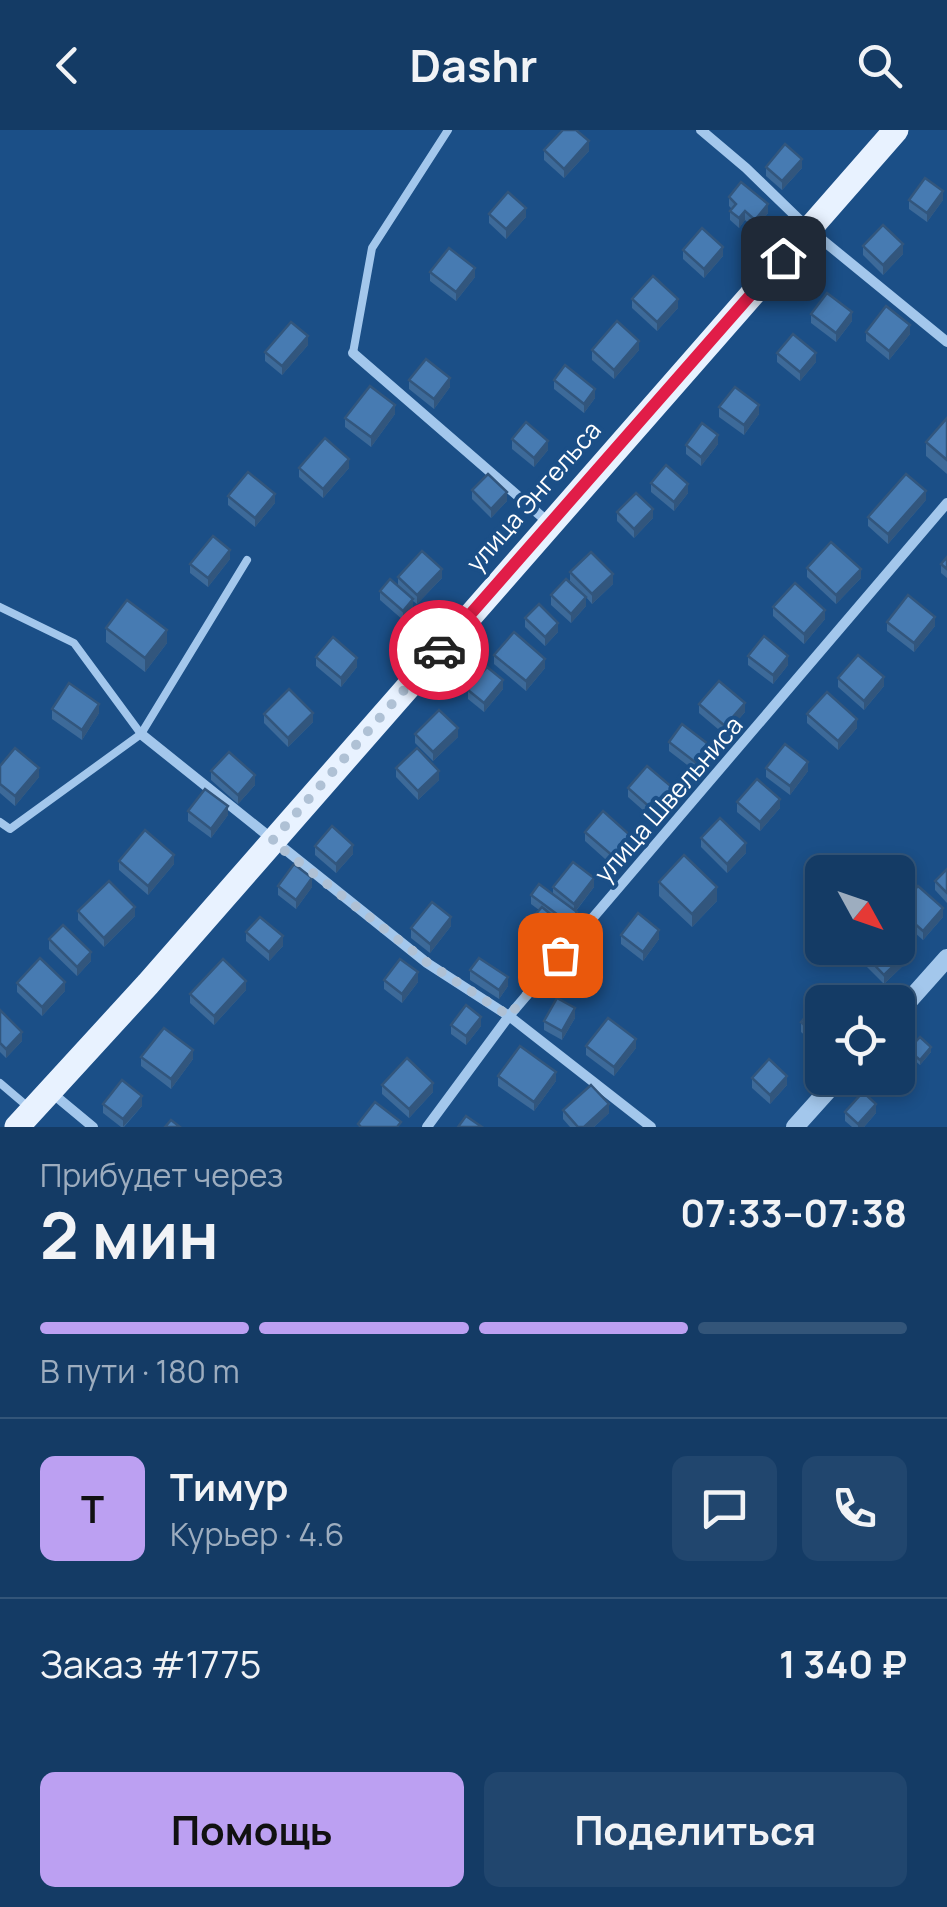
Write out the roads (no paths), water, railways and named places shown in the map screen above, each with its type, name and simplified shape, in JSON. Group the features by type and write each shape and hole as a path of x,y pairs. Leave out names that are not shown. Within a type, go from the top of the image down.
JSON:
{"main road":[{"name":"улица Энгельса","path":"26,1120 896,130"}],"street":[{"path":"701,130 809,229 947,342"},
{"path":"354,353 549,523"},
{"name":"улица Швельниса","path":"427,1127 509,1016 947,503"},
{"path":"141,734 428,963 509,1016 651,1127"},
{"path":"915,994 947,958"},
{"path":"52,1093 94,1127"},
{"path":"794,1127 823,1095"}],"lane":[{"path":"354,353 372,248 448,130"},
{"path":"0,822 10,829 141,734 247,560"},
{"path":"0,607 74,643 141,734"},
{"path":"0,1084 26,1120"}]}
